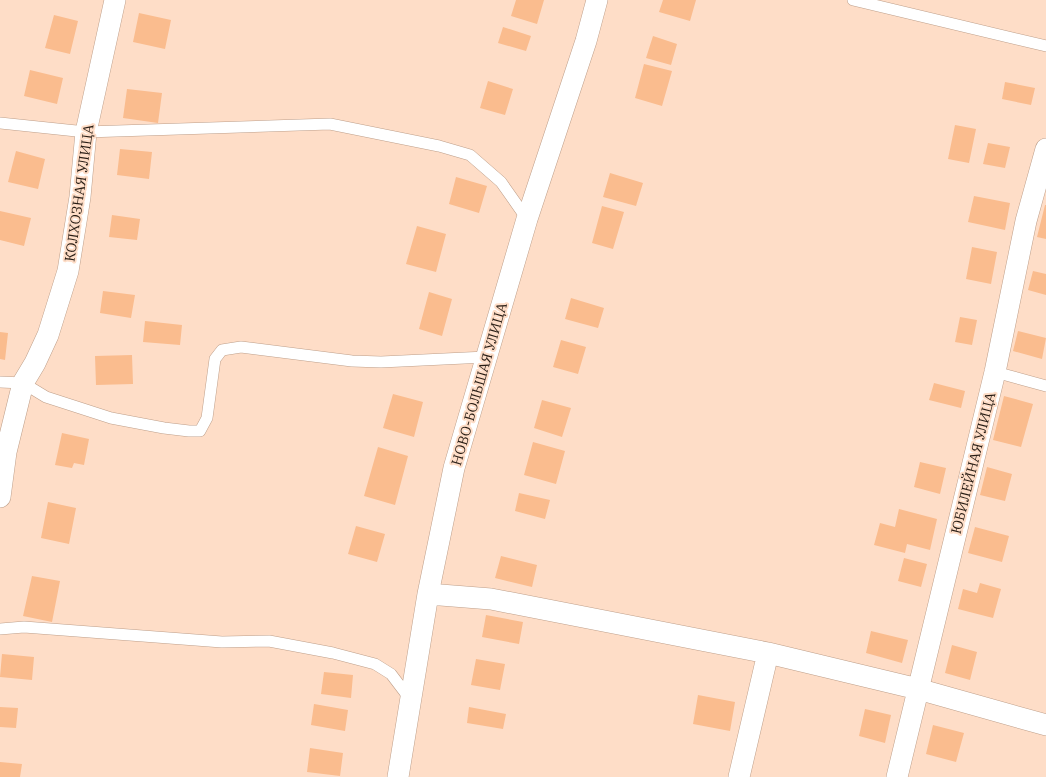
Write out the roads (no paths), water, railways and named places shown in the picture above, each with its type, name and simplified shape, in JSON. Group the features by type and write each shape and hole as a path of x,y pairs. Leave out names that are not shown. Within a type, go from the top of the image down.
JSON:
{"street":[{"name":"КОЛХОЗНАЯ УЛИЦА","path":"0,497 6,452 23,383 36,363 48,335 68,270 80,197 86,132 115,0"},
{"name":"НОВО-БОЛЬШАЯ УЛИЦА","path":"398,777 428,594 454,468 527,219 586,41 597,0"},
{"name":"ЮБИЛЕЙНАЯ УЛИЦА","path":"897,777 996,372 1026,221 1046,149"},
{"path":"428,594 490,599 768,653 918,688 1046,725"},
{"path":"739,777 768,653"}],"lane":[{"path":"853,0 1046,46"},
{"path":"0,123 86,132 330,124 439,146 470,155 502,182 527,219"},
{"path":"0,382 23,383 46,397 97,414 141,425 189,432 200,431 207,418 215,360 222,350 241,347 352,361 381,362 486,357"},
{"path":"996,372 1046,386"},
{"path":"0,629 24,627 222,642 269,642 333,653 375,664 391,674 411,700"}]}
